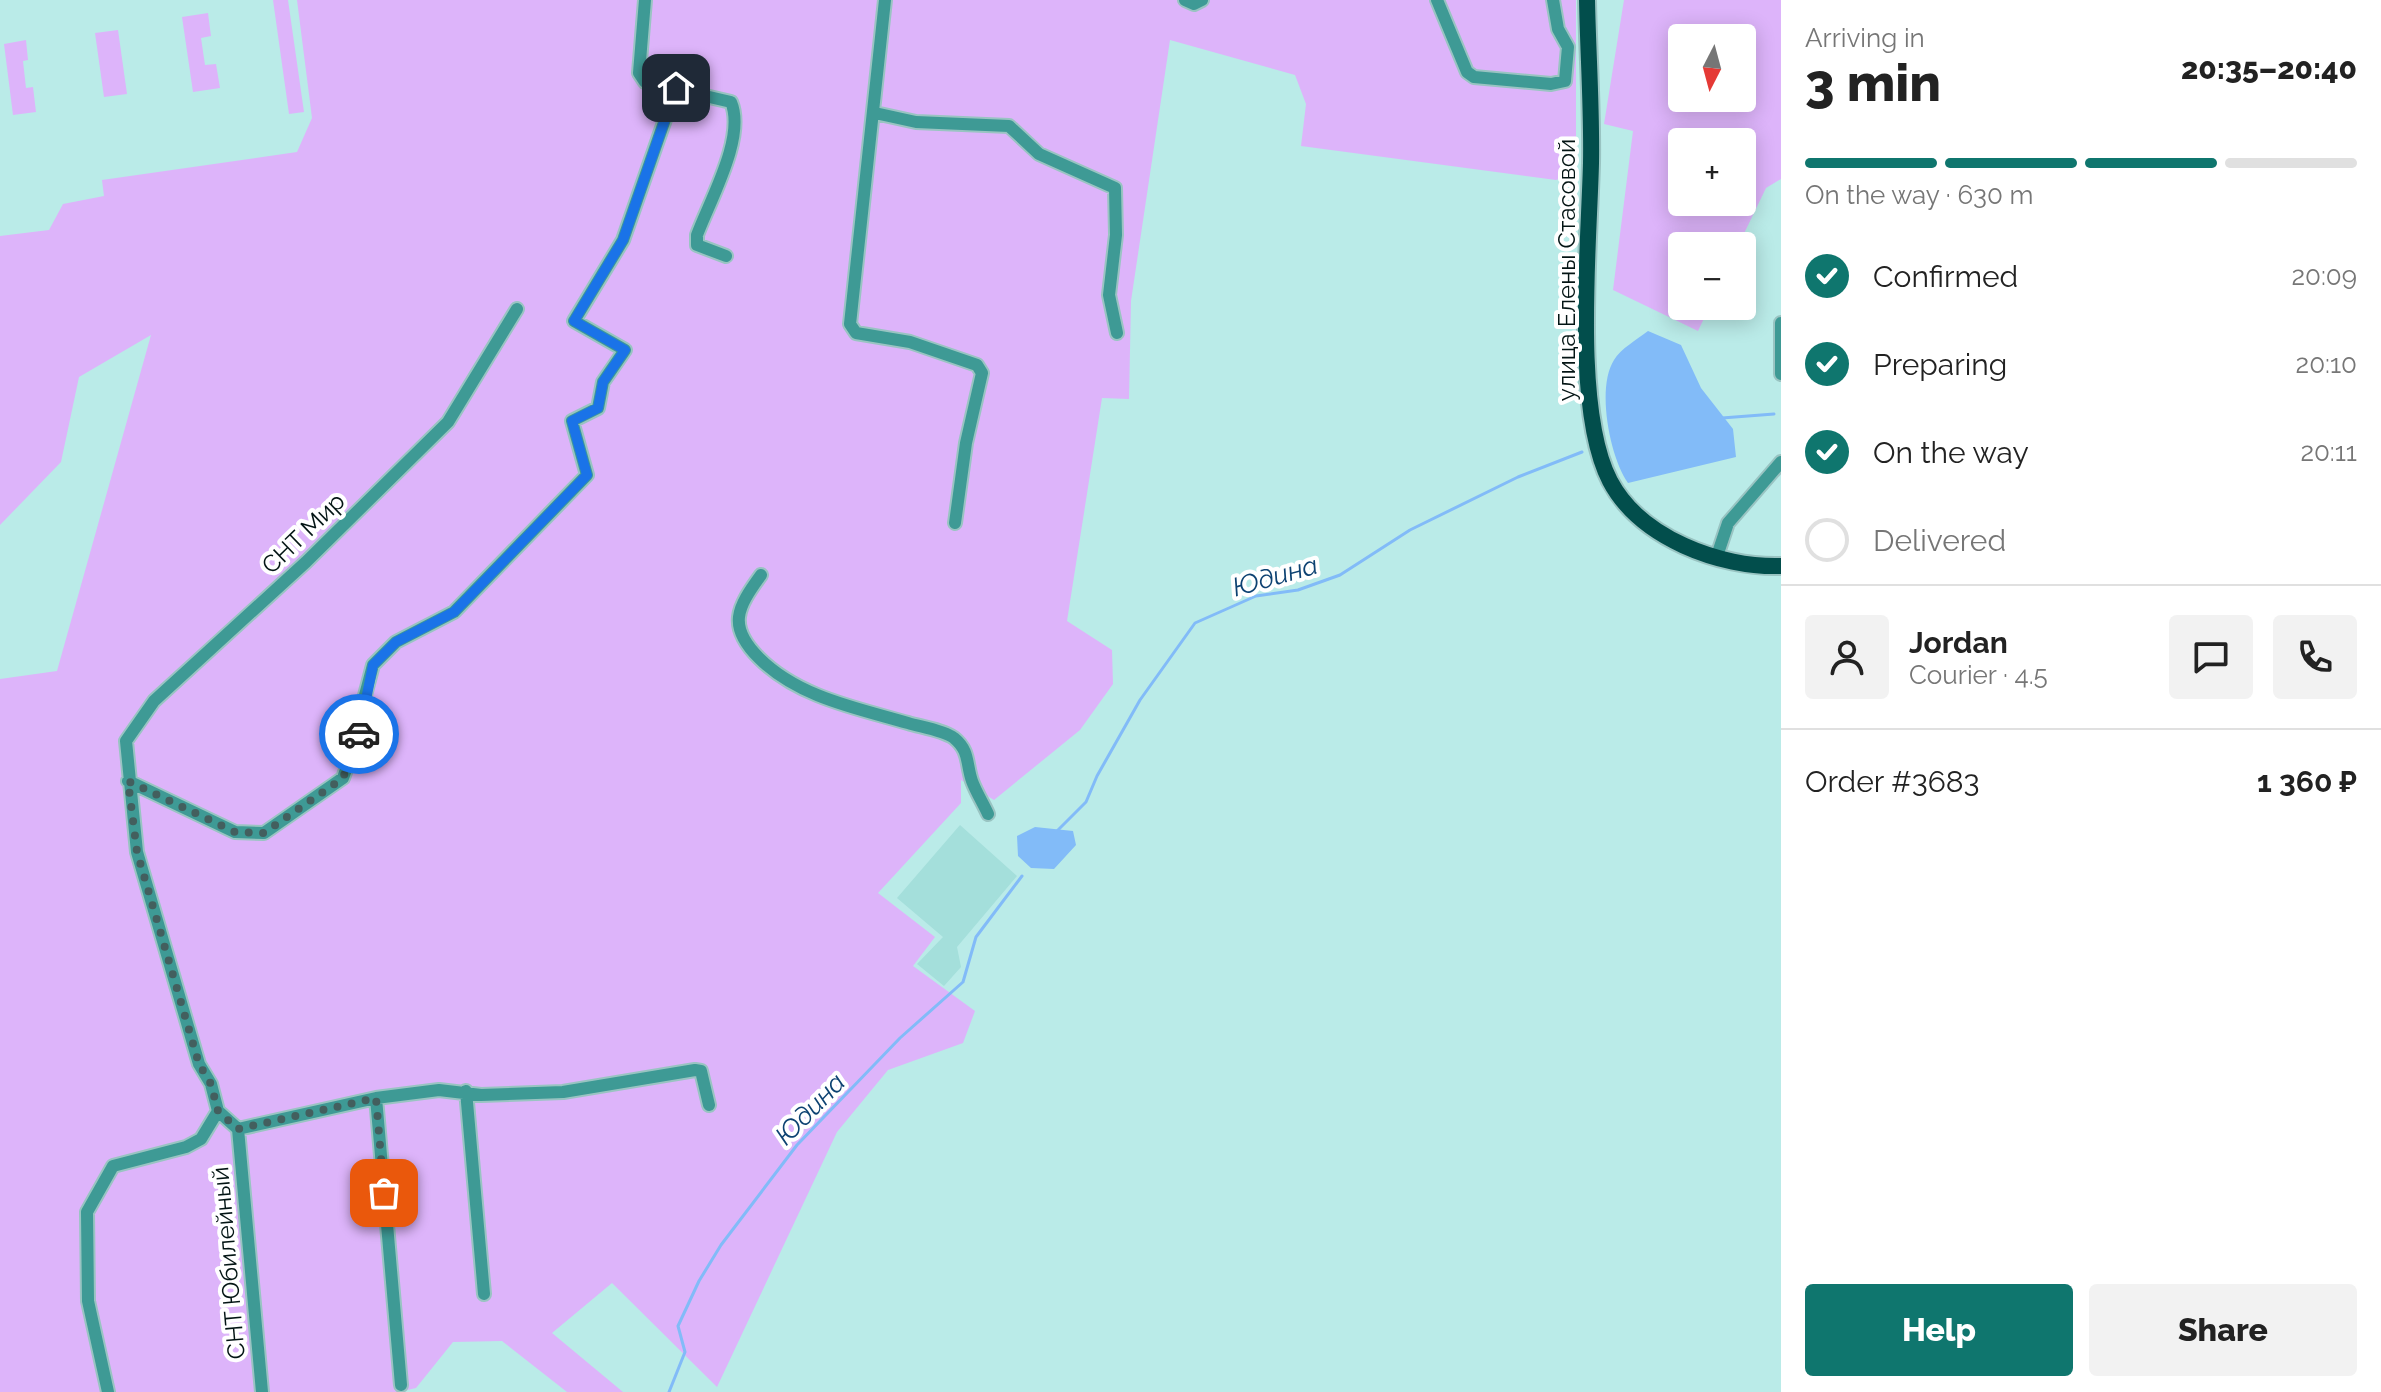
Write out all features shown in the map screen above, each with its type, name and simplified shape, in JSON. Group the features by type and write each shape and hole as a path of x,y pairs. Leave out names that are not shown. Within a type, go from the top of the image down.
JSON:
{"main road":[{"name":"улица Елены Стасовой","path":"1587,0 1591,159 1588,356 1593,427 1610,480 1626,507 1663,535 1717,556 1761,567 1781,566"}],"street":[{"path":"645,0 639,73 645,82 731,102 737,116 735,136 697,235 697,245 726,256"},
{"path":"885,0 871,104 875,113 863,180 850,324 856,333 910,342 977,365 982,373 966,443 955,523"},
{"path":"1185,0 1194,4 1202,0"},
{"path":"1437,0 1467,72 1474,77 1551,84 1565,81 1568,47 1558,29 1553,0"},
{"path":"128,781 235,832 264,833 343,778 364,719 364,699 373,665 396,642 454,612 587,475 572,421 598,408 603,382 625,350 574,321 623,240 676,88"},
{"path":"875,113 916,122 1009,126 1039,154 1115,188 1116,235 1109,295 1117,333"},
{"name":"СНТ Мир","path":"218,1111 211,1084 199,1064 137,852 126,741 154,701 306,562 448,422 517,309"},
{"path":"1781,323 1781,374"},
{"path":"1717,556 1728,523 1781,462"},
{"path":"761,575 742,601 738,613 740,638 757,656 776,675 829,700 952,737 967,753 971,779 988,814"},
{"path":"108,1392 88,1301 87,1212 113,1166 186,1147 201,1139 218,1111 238,1129 376,1098 439,1090 481,1095 563,1092 695,1070 701,1071 709,1105"},
{"path":"466,1091 484,1294"},
{"path":"376,1098 401,1385"},
{"name":"СНТ Юбилейный","path":"238,1129 262,1392"}],"shaded area":[{"path":"273,0 288,0 304,112 289,114"},
{"path":"297,0 1576,0 1576,172 1556,180 1301,146 1306,104 1295,75 1170,40 1131,301 1129,399 1102,398 1067,621 1112,650 1113,684 1080,730 994,800 961,780 961,803 878,893 935,937 913,966 975,1011 963,1043 888,1070 837,1132 717,1387 612,1283 552,1333 623,1392 567,1392 502,1341 453,1342 416,1388 399,1392 0,1392 0,679 57,671 151,335 79,377 61,462 0,525 0,236 49,230 63,204 104,196 102,180 297,152 312,118"},
{"path":"1624,0 1781,0 1781,179 1766,188 1756,209 1756,128 1668,128 1668,216 1752,216 1745,232 1668,232 1668,317 1613,290 1633,131 1604,124"},
{"path":"208,13 211,36 201,38 205,65 216,64 220,88 193,92 182,17"},
{"path":"118,30 127,94 104,97 95,33"},
{"path":"26,40 28,60 23,61 26,88 33,87 36,112 13,115 4,44"},
{"path":"1675,320 1703,320 1698,331"},
{"path":"960,825 1017,876 957,947 961,967 944,986 917,964 943,937 897,898"}],"water":[{"path":"1648,331 1681,345 1701,388 1733,429 1736,457 1628,483 1621,472 1611,440 1606,388 1614,360"},
{"path":"1035,827 1073,831 1076,845 1054,869 1031,868 1018,856 1017,836"}],"waterway":[{"name":"Юдина","path":"1722,418 1774,414"},
{"name":"Юдина","path":"1056,832 1086,802 1097,776 1140,700 1195,623 1256,596 1298,590 1340,575 1410,530 1518,477 1582,452"},
{"name":"Юдина","path":"669,1392 685,1352 678,1326 699,1281 721,1245 797,1145 900,1038 963,982 976,937 1022,876"}],"way so far":[{"path":"359,734 343,778 264,833 235,832 128,781 137,852 154,916 199,1064 211,1084 218,1111 238,1129 376,1098 384,1193"}],"route":[{"path":"359,734 373,665 396,642 454,612 587,475 572,421 598,408 603,382 625,350 574,321 623,240 676,88"}]}
